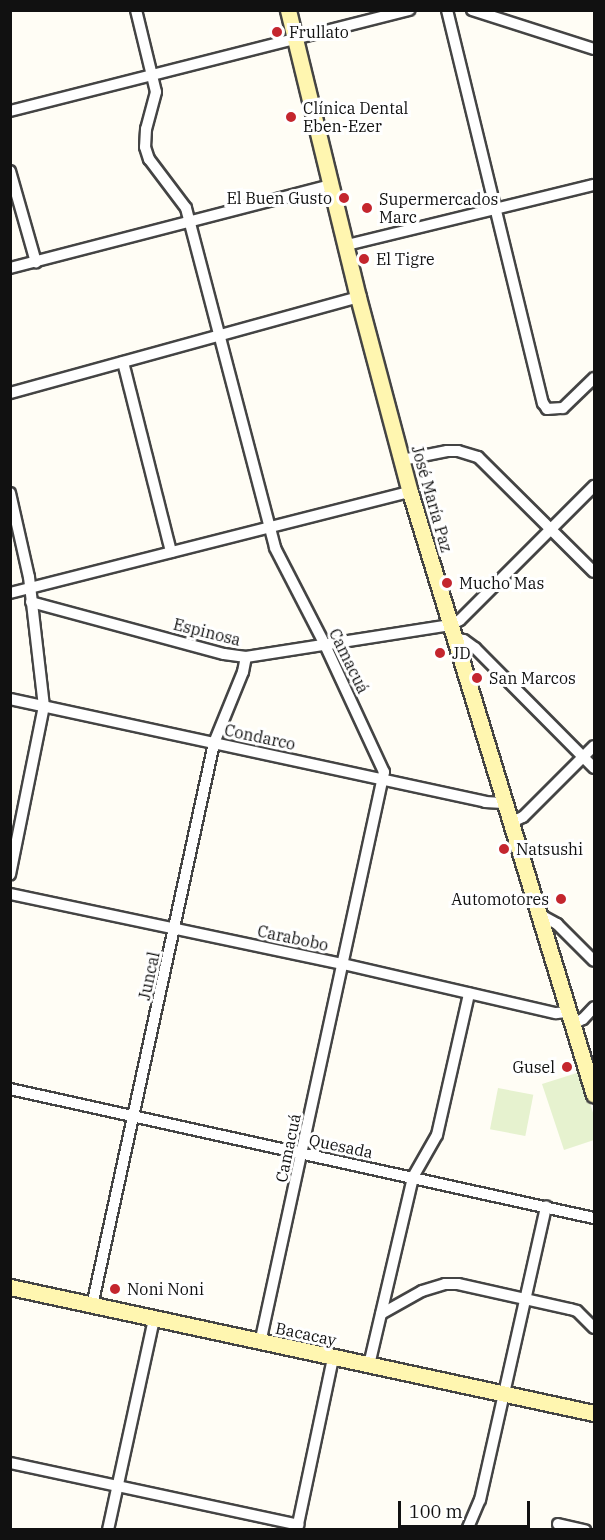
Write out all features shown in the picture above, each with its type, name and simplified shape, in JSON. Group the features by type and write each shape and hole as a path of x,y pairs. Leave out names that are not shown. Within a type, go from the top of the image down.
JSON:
{"street":[{"name":"Camacuá","path":"136,10 153,75 155,102 146,129 145,147 149,159 186,208 275,548 325,645 382,766 384,779 260,1343"},
{"name":"José María Paz","path":"288,10 358,297 410,492 503,803 594,1095"},
{"path":"11,108 153,75 409,10"},
{"path":"447,10 543,403 547,409 563,408 594,380"},
{"path":"472,10 594,49"},
{"path":"10,171 36,262"},
{"path":"10,268 331,185"},
{"path":"347,245 594,185"},
{"path":"10,393 358,297"},
{"path":"123,362 171,552"},
{"path":"402,460 447,451 458,451 478,458 594,572"},
{"path":"594,486 460,620 453,632 475,648 594,768"},
{"path":"10,593 410,492"},
{"path":"10,875 44,706 30,587 11,500"},
{"name":"Espinosa","path":"31,602 224,654 246,657 325,645 453,632"},
{"name":"Juncal","path":"92,1306 214,742 243,672 246,657"},
{"name":"Condarco","path":"10,699 485,802 503,803"},
{"path":"510,822 523,817 594,746"},
{"name":"Carabobo","path":"10,894 343,964 571,1018"},
{"path":"539,914 556,924 594,961"},
{"path":"369,1365 413,1177 437,1135 469,994"},
{"path":"571,1018 583,1019 594,1007"},
{"name":"Quesada","path":"10,1089 594,1218"},
{"path":"467,1530 480,1500 546,1206"},
{"path":"381,1314 422,1291 445,1284 459,1284 577,1311 594,1328"},
{"name":"Bacacay","path":"10,1287 260,1343 594,1413"},
{"path":"108,1530 154,1318"},
{"path":"10,1463 118,1485 298,1527 333,1358"},
{"path":"558,1524 585,1530"}],"green space":[{"path":"580,1072 594,1116 594,1140 564,1150 542,1084"},
{"path":"498,1088 533,1095 525,1136 490,1129"}],"place":[{"name":"Frullato","path":"277,32"},
{"name":"Clínica Dental Eben-Ezer","path":"291,117"},
{"name":"El Buen Gusto","path":"344,198"},
{"name":"Supermercados Marc","path":"367,208"},
{"name":"El Tigre","path":"364,259"},
{"name":"Mucho Mas","path":"447,583"},
{"name":"JD","path":"440,653"},
{"name":"San Marcos","path":"477,678"},
{"name":"Natsushi","path":"504,849"},
{"name":"Automotores","path":"561,899"},
{"name":"Gusel","path":"567,1067"},
{"name":"Noni Noni","path":"115,1289"}]}
